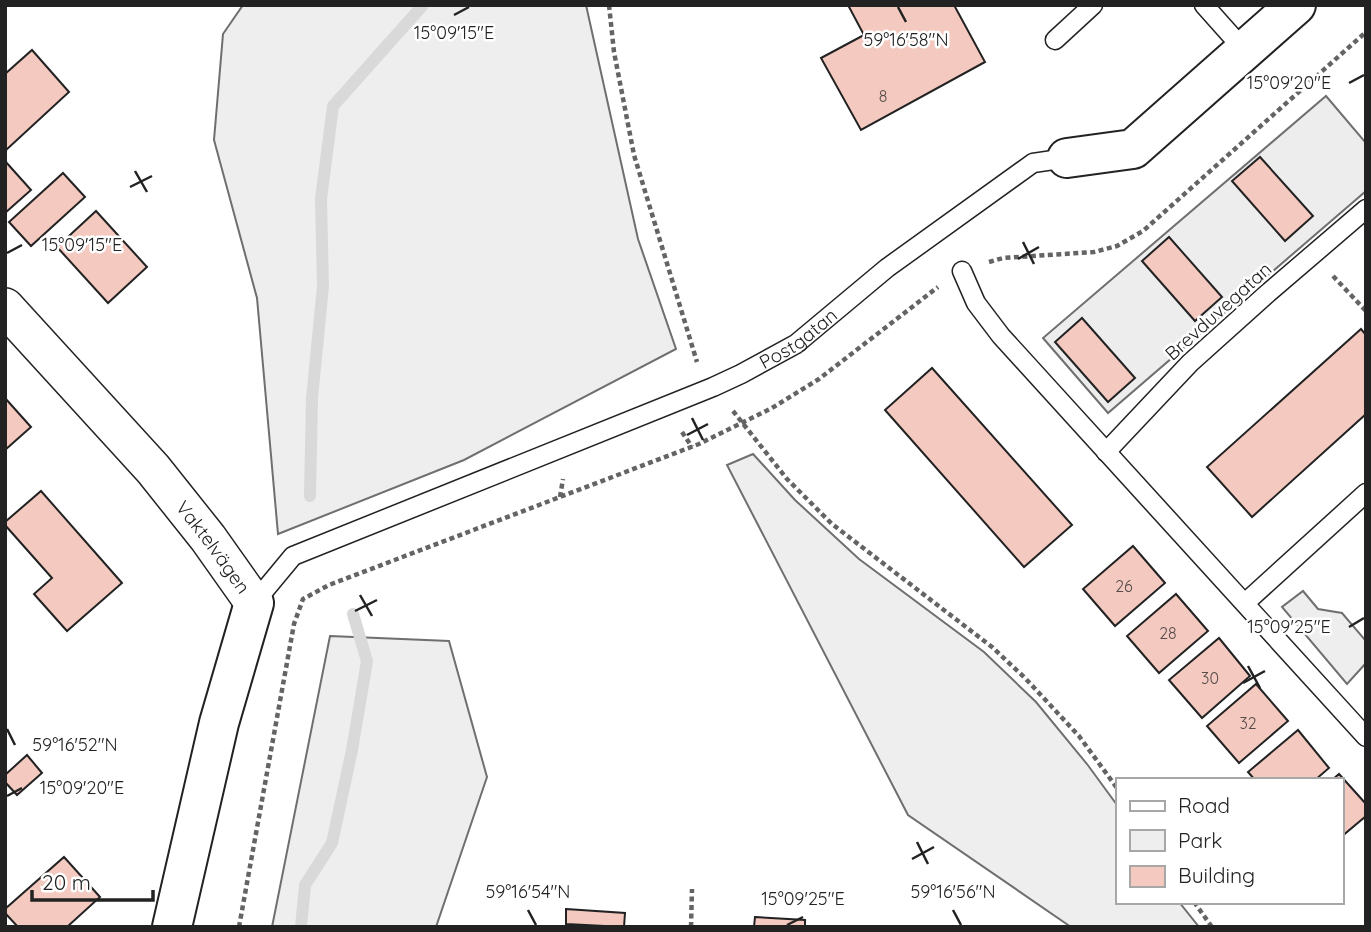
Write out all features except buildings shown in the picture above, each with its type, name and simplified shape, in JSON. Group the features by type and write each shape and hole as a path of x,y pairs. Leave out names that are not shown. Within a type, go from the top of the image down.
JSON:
{"street":[{"name":"Postgatan","path":"1067,158 1133,149 1296,5"},
{"name":"Vaktelvägen","path":"5,307 153,469 208,538 254,603 219,723 172,927"}],"lane":[{"path":"1055,40 1093,5"},
{"path":"1204,5 1245,51"},
{"name":"Postgatan","path":"254,603 293,556 713,387 796,344 887,268 1034,163 1067,158"},
{"name":"Brevduvegatan","path":"1106,452 1190,363 1366,209"},
{"path":"962,271 976,303 1001,336 1366,737"},
{"path":"1245,603 1366,493"}],"path":[{"path":"609,5 614,52 634,155 699,369 787,479 832,524 992,647 1079,736 1116,787"},
{"path":"239,927 294,624 303,599 329,585 692,447 744,422 820,379 953,275 962,271 1003,258 1094,252 1117,246 1143,231 1366,32"},
{"path":"1313,254 1366,312"},
{"path":"681,430 692,447"},
{"path":"561,497 563,478"},
{"path":"691,927 692,889"},
{"path":"1195,904 1212,927"}],"green space":[{"path":"243,5 586,5 638,239 676,349 464,460 278,534 257,298 214,140 223,34"},
{"path":"753,454 795,500 859,559 984,652 1036,702 1116,804 1116,904 1181,904 1199,927 1071,927 908,815 727,465"},
{"path":"1303,591 1318,609 1342,613 1366,641 1366,663 1347,684 1282,607"},
{"path":"330,636 449,641 487,777 436,927 272,927"}],"shaded area":[{"path":"1326,96 1366,143 1366,191 1108,413 1043,338"}],"waterway":[{"path":"310,496 312,398 323,286 321,199 333,106 423,5"},
{"path":"301,927 305,885 332,843 367,661 353,614"}]}
